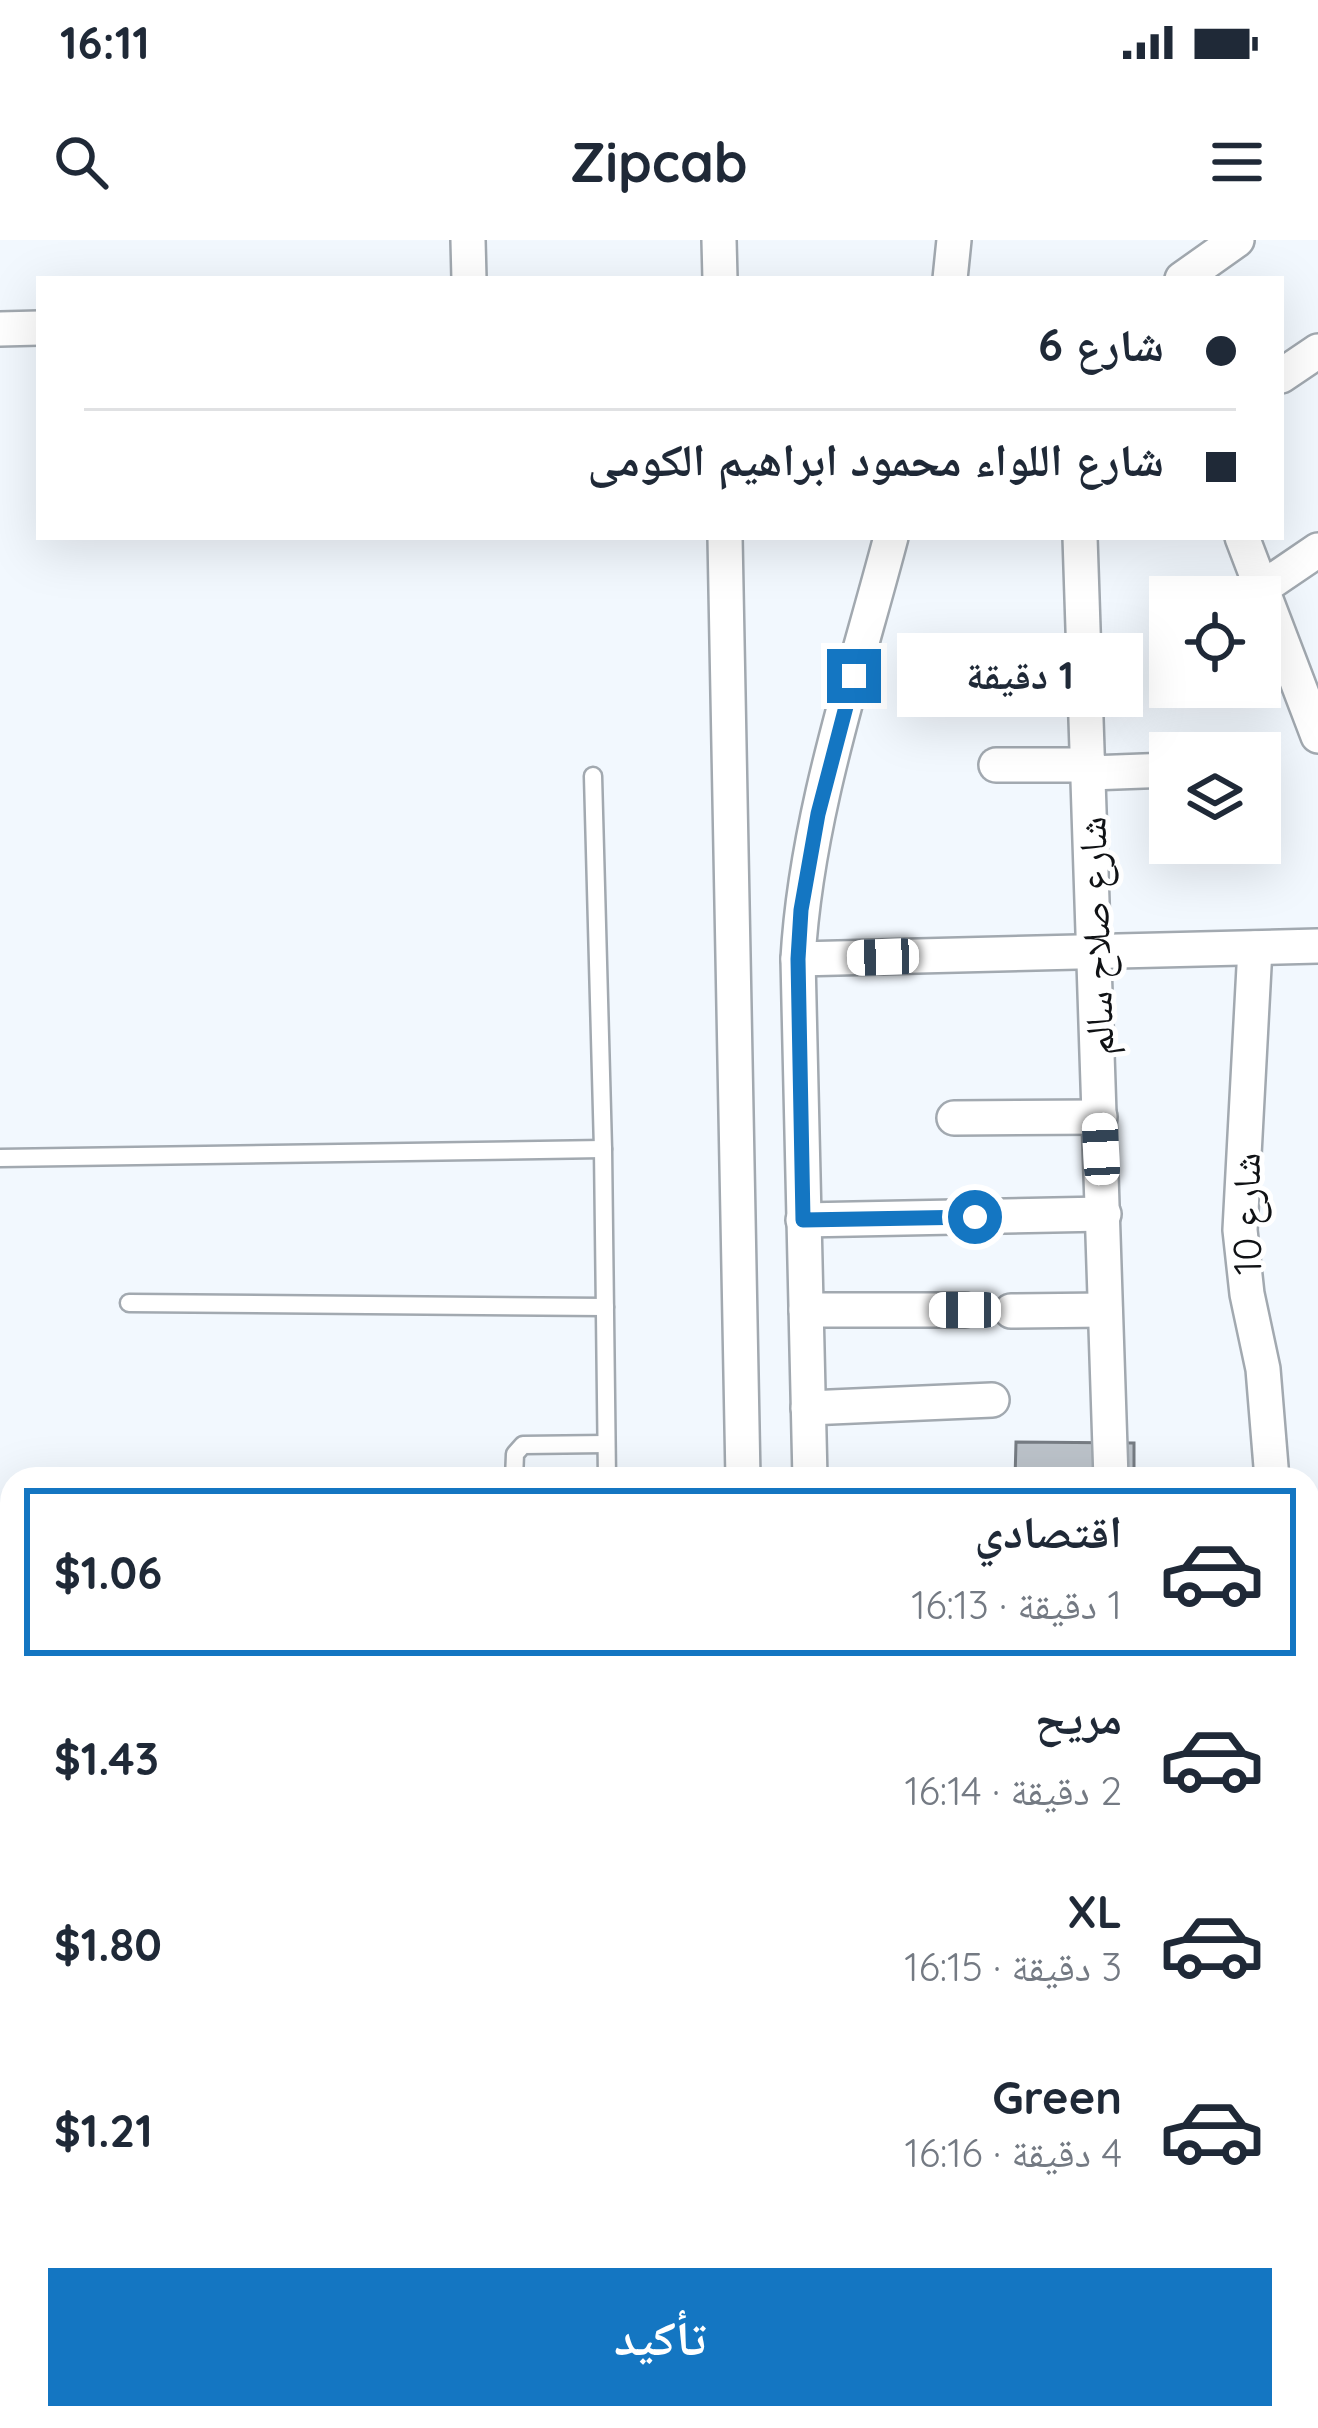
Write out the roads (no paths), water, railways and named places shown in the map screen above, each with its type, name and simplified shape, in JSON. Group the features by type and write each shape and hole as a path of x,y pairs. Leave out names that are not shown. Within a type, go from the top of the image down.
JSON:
{"street":[{"path":"468,240 469,276"},
{"path":"719,240 720,276"},
{"path":"950,276 954,240"},
{"path":"1186,276 1237,240"},
{"path":"0,329 36,328"},
{"path":"1284,374 1318,351"},
{"path":"725,540 743,1467"},
{"path":"810,1467 798,959 808,862 890,540"},
{"name":"شارع صلاح سالم","path":"1080,540 1111,1467"},
{"path":"1243,540 1258,576"},
{"path":"1279,576 1318,550"},
{"path":"1281,638 1318,736"},
{"path":"995,765 1149,770"},
{"path":"798,959 1318,946"},
{"name":"شارع 10","path":"1255,948 1240,1230 1246,1294 1262,1370 1271,1467"},
{"path":"954,1118 1100,1117"},
{"path":"803,1220 1104,1214"},
{"path":"806,1310 965,1310"},
{"path":"1011,1311 1105,1310"},
{"path":"808,1408 992,1400"}],"lane":[{"path":"593,776 604,1149 607,1467"},
{"path":"0,1159 604,1149"},
{"path":"129,1304 605,1307"},
{"path":"514,1467 515,1454 523,1445 606,1444"},
{"path":"0,1575 0,1586"}]}
